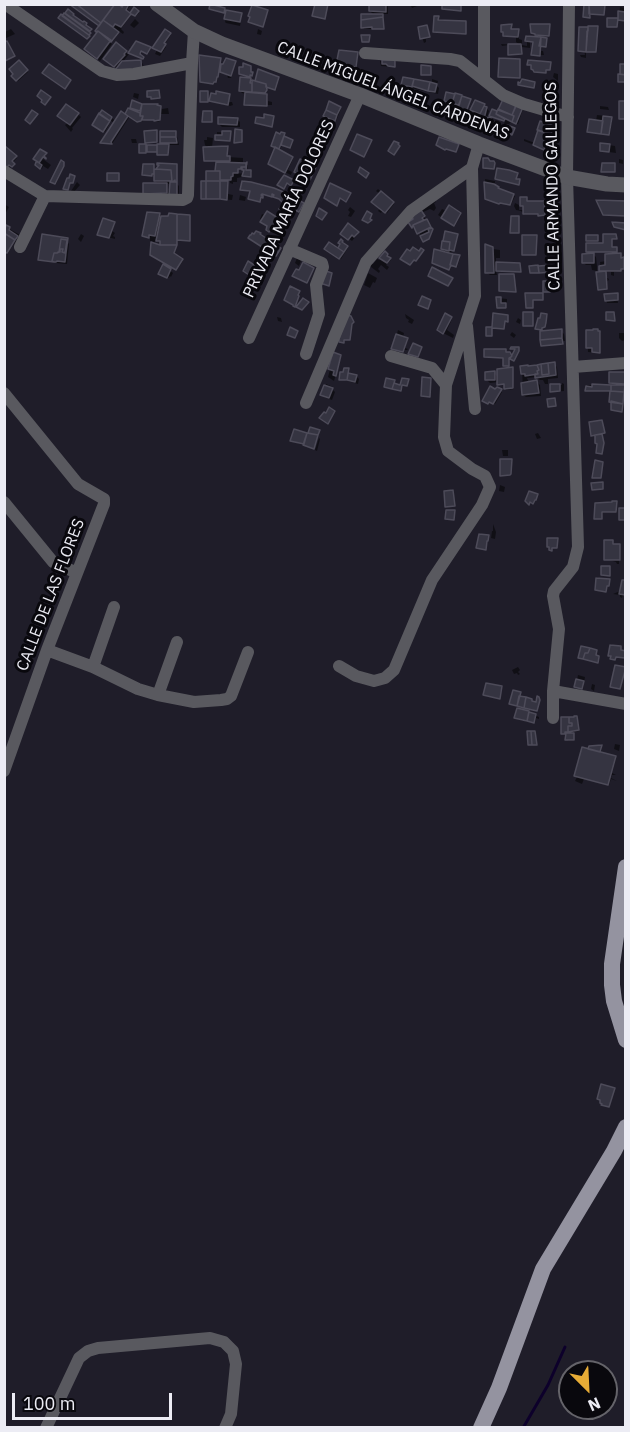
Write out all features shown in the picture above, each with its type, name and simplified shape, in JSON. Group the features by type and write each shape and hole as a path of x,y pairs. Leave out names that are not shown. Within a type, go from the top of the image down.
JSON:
{"main road":[{"path":"626,867 612,964 614,1001 626,1040"},
{"path":"481,1428 499,1388 543,1269 626,1127"}],"street":[{"path":"5,4 102,70 117,75 192,63"},
{"name":"CALLE MIGUEL ÁNGEL CÁRDENAS","path":"157,4 195,31 222,44 360,95 479,144 567,177 626,185"},
{"path":"484,4 484,79"},
{"name":"CALLE ARMANDO GALLEGOS","path":"553,718 553,691 559,629 553,596 554,591 573,567 578,547 567,177 569,4"},
{"path":"4,171 45,196 183,200 187,198 195,31"},
{"path":"365,53 450,59 466,65 503,95 568,117"},
{"name":"PRIVADA MARÍA DOLORES","path":"249,338 360,95"},
{"path":"339,666 356,676 374,681 385,678 394,670 432,580 482,505 490,487 485,476 448,452 444,437 446,385 476,296 472,168 479,144"},
{"path":"306,403 366,262 411,211 472,168"},
{"path":"20,247 45,196"},
{"path":"289,249 322,263 324,267 316,285 319,314 306,354"},
{"path":"467,322 475,409"},
{"path":"391,356 432,368 446,385"},
{"path":"573,367 626,363"},
{"name":"CALLE DE LAS FLORES","path":"4,393 78,484 104,499 4,771"},
{"path":"4,502 53,562 77,573"},
{"path":"93,668 114,607"},
{"path":"158,695 177,642"},
{"path":"47,650 138,689 194,702 227,699 231,696 248,651"},
{"path":"553,691 626,704"},
{"path":"46,1428 79,1358 88,1351 98,1348 210,1338 224,1342 233,1351 236,1364 231,1414 225,1428"}],"building":[{"path":"69,4 76,4 101,23 99,26"},
{"path":"81,4 115,4 101,23 79,6"},
{"path":"115,4 122,7 124,4 129,4 126,10 130,13 134,7 139,11 135,16 131,14 121,27 115,24 113,27 103,20"},
{"path":"210,4 225,8 224,13 209,9"},
{"path":"315,4 328,4 325,19 312,16"},
{"path":"369,4 386,4 386,12 369,11"},
{"path":"442,4 461,5 461,11 442,9"},
{"path":"584,4 589,4 590,18 583,17"},
{"path":"589,4 605,5 604,15 589,14"},
{"path":"252,5 268,10 263,27 248,22"},
{"path":"68,9 92,29 90,31 65,13"},
{"path":"226,10 242,13 240,22 224,19"},
{"path":"618,11 626,11 625,21 618,20"},
{"path":"64,13 91,33 89,35 62,16"},
{"path":"61,14 90,36 87,39 58,18"},
{"path":"361,14 383,14 383,17 361,20"},
{"path":"434,16 439,16 438,20 466,21 466,34 433,32"},
{"path":"383,17 384,29 361,28 361,20"},
{"path":"607,18 618,18 617,27 607,27"},
{"path":"103,20 119,32 111,42 95,31"},
{"path":"512,24 511,29 519,29 518,37 503,36 501,25"},
{"path":"530,24 550,24 549,36 531,33"},
{"path":"427,25 430,37 420,39 418,27"},
{"path":"588,26 598,26 596,52 586,52"},
{"path":"579,27 588,27 586,52 578,51"},
{"path":"165,29 171,33 161,52 152,48"},
{"path":"98,31 111,40 97,59 84,49"},
{"path":"361,35 370,35 369,42 362,42"},
{"path":"526,36 541,37 540,56 531,55 533,42 525,41"},
{"path":"541,37 547,38 546,47 539,46"},
{"path":"7,41 15,56 5,61 4,42"},
{"path":"136,41 151,47 147,54 141,51 143,59 128,53"},
{"path":"116,42 127,51 114,67 103,59"},
{"path":"508,44 521,44 522,54 508,55"},
{"path":"339,50 358,52 356,67 336,65"},
{"path":"199,55 221,58 218,77 213,84 200,82"},
{"path":"226,58 236,61 231,76 220,72 221,64"},
{"path":"499,58 520,59 520,78 498,77"},
{"path":"19,60 28,70 16,81 9,69"},
{"path":"141,60 142,73 112,74 122,61"},
{"path":"382,60 395,60 395,67 382,64"},
{"path":"528,60 551,62 550,70 546,70 546,73 534,72 531,65 527,65"},
{"path":"243,63 251,66 252,76 239,74 239,67 243,67"},
{"path":"49,64 71,80 65,89 42,73"},
{"path":"620,64 626,64 626,75 620,74"},
{"path":"421,65 431,66 431,75 421,75"},
{"path":"258,69 279,77 275,90 255,81"},
{"path":"618,74 626,75 626,82 618,82"},
{"path":"240,77 251,78 252,92 239,91"},
{"path":"403,77 414,79 412,87 401,85"},
{"path":"414,79 430,82 428,91 412,86"},
{"path":"522,79 535,82 534,88 518,85"},
{"path":"252,80 266,84 265,93 252,92"},
{"path":"430,82 437,84 435,92 428,91"},
{"path":"41,90 51,97 45,105 37,96"},
{"path":"159,90 160,98 147,97 147,91"},
{"path":"200,91 208,91 208,102 200,102"},
{"path":"216,91 230,94 228,105 209,101 211,93 216,94"},
{"path":"245,92 267,94 267,106 244,105"},
{"path":"446,92 455,94 452,103 444,101"},
{"path":"455,93 462,95 459,106 452,104"},
{"path":"462,96 471,99 463,120 454,117"},
{"path":"503,99 516,105 512,115 498,110"},
{"path":"132,100 142,104 140,111 130,108"},
{"path":"475,100 485,104 480,114 470,110"},
{"path":"329,101 341,107 337,115 326,110"},
{"path":"619,101 626,101 626,119 619,119"},
{"path":"449,102 458,105 454,117 445,113"},
{"path":"66,104 79,113 70,125 57,116"},
{"path":"142,104 161,106 160,120 142,120 143,116 140,116"},
{"path":"517,104 523,107 516,124 512,122 514,116 512,115"},
{"path":"484,106 487,107 482,127 474,124"},
{"path":"128,108 143,116 141,121 137,122 125,114"},
{"path":"492,109 505,119 504,121 489,116"},
{"path":"498,109 514,116 512,122 496,114"},
{"path":"32,110 38,114 30,124 25,120"},
{"path":"102,110 112,117 110,121 99,114"},
{"path":"326,110 337,115 335,121 323,116"},
{"path":"121,111 128,116 111,142 112,144 100,143"},
{"path":"203,111 212,111 212,122 202,122"},
{"path":"99,113 110,121 103,132 92,125"},
{"path":"264,114 274,116 272,127 255,123 256,117 264,118"},
{"path":"603,116 612,117 609,135 601,134"},
{"path":"218,117 238,118 237,125 218,124"},
{"path":"484,117 491,118 488,129 482,127"},
{"path":"589,119 603,121 601,134 587,132"},
{"path":"540,121 554,126 551,135 537,130"},
{"path":"494,122 500,125 498,132 491,130"},
{"path":"507,125 515,128 512,135 505,131"},
{"path":"235,129 242,130 242,142 234,143"},
{"path":"157,130 157,142 145,143 144,131"},
{"path":"538,130 550,134 544,150 533,145"},
{"path":"160,131 176,131 176,137 160,137"},
{"path":"222,131 231,131 230,141 215,140 215,135 222,135"},
{"path":"276,132 285,133 279,149 271,146"},
{"path":"357,134 372,140 364,157 350,150"},
{"path":"284,136 293,140 290,148 281,145"},
{"path":"160,137 176,137 177,143 160,143"},
{"path":"439,137 459,144 456,152 436,145"},
{"path":"394,141 400,146 394,155 388,151"},
{"path":"600,143 610,144 609,152 600,151"},
{"path":"139,144 146,144 146,153 139,153"},
{"path":"157,144 169,144 168,155 157,155"},
{"path":"147,145 157,145 157,152 147,152"},
{"path":"5,146 17,156 12,161 15,164 12,167 9,165 5,170"},
{"path":"228,146 227,156 230,156 230,161 204,161 203,147"},
{"path":"275,147 293,157 285,173 268,164"},
{"path":"40,149 47,153 44,156 46,159 43,157 39,163 42,165 40,169 35,165 38,162 33,159"},
{"path":"483,158 494,161 494,169 483,168"},
{"path":"300,159 316,167 310,180 294,172"},
{"path":"61,160 64,166 55,184 50,182"},
{"path":"216,162 246,163 246,167 238,169 238,173 233,173 231,180 220,180 220,171 215,171"},
{"path":"247,162 246,170 251,170 251,177 242,176 244,170 242,167 246,167"},
{"path":"157,163 177,164 177,182 175,180 172,182 171,170 156,169 159,165"},
{"path":"602,163 615,163 615,172 601,172"},
{"path":"143,164 154,164 152,176 142,175"},
{"path":"360,167 369,173 366,178 358,172"},
{"path":"497,168 518,173 516,179 520,179 519,185 495,179"},
{"path":"154,169 171,170 172,181 154,181"},
{"path":"206,171 220,171 220,181 206,181"},
{"path":"107,173 119,173 119,181 107,181"},
{"path":"70,174 75,176 73,183 70,183 68,190 63,189 67,178"},
{"path":"284,175 294,180 291,186 287,183 284,189 277,185"},
{"path":"201,181 206,181 206,199 201,199"},
{"path":"206,181 220,181 220,199 206,199"},
{"path":"220,181 228,181 227,200 220,199"},
{"path":"242,181 274,188 293,196 284,212 279,209 283,203 272,194 272,197 262,194 263,198 261,197 260,202 248,199 250,191 240,190"},
{"path":"170,182 177,182 177,195 169,195"},
{"path":"484,182 494,184 514,194 510,205 485,199"},
{"path":"143,183 167,183 167,193 143,194"},
{"path":"330,183 351,193 346,202 340,198 337,206 324,198"},
{"path":"381,191 394,202 385,213 371,202"},
{"path":"292,197 304,203 299,212 287,206"},
{"path":"520,197 527,197 527,201 544,201 545,215 523,214"},
{"path":"596,200 626,201 626,216 603,215"},
{"path":"449,205 461,213 454,226 441,218"},
{"path":"419,207 425,216 422,218 424,220 413,225 412,228 408,222 413,219 410,214"},
{"path":"319,208 327,213 322,220 316,216"},
{"path":"267,211 278,218 269,232 266,230 267,226 260,222"},
{"path":"367,211 372,214 370,219 372,220 368,223 362,220"},
{"path":"147,212 160,213 155,236 149,235 149,238 142,236"},
{"path":"169,213 177,214 177,245 160,245 160,241 156,241 161,216 168,216"},
{"path":"177,214 190,215 190,241 177,240"},
{"path":"511,216 519,216 519,233 510,233"},
{"path":"103,218 115,222 109,238 97,235"},
{"path":"427,219 431,227 417,234 413,225"},
{"path":"612,222 626,223 626,230 614,227"},
{"path":"348,223 359,232 348,240 340,234"},
{"path":"6,225 18,236 15,240 4,233"},
{"path":"432,228 429,239 423,242 420,236"},
{"path":"256,231 281,248 276,256 248,238"},
{"path":"445,231 458,234 454,251 449,250 450,242 443,241"},
{"path":"4,233 15,240 7,253 4,252"},
{"path":"42,234 68,238 66,253 67,240 61,239 59,252 54,253 52,261 54,262 38,260"},
{"path":"603,234 616,234 617,239 612,239 612,247 617,247 617,252 586,252 586,243 603,243"},
{"path":"522,235 537,235 536,255 522,255"},
{"path":"586,235 598,235 598,241 586,241"},
{"path":"61,239 67,240 65,253 62,252 63,249 59,252"},
{"path":"341,239 348,246 344,252 338,248"},
{"path":"442,241 450,242 449,251 441,249"},
{"path":"151,242 160,245 177,245 174,253 183,259 176,270 150,255"},
{"path":"329,242 344,252 339,259 324,249"},
{"path":"485,244 493,247 494,273 485,273"},
{"path":"413,247 419,251 421,248 424,250 410,265 400,259 407,249 410,251"},
{"path":"60,249 66,253 65,262 52,261 54,253 60,252"},
{"path":"434,249 453,254 449,270 432,263"},
{"path":"385,251 391,258 387,263 379,258"},
{"path":"594,253 594,263 582,263 582,254"},
{"path":"621,253 621,258 624,257 624,269 599,271 599,266 605,265 605,254"},
{"path":"453,254 460,255 456,267 450,265"},
{"path":"248,261 262,270 258,276 251,272 249,275 243,271"},
{"path":"303,262 314,268 307,283 292,276"},
{"path":"496,262 520,263 521,272 496,271"},
{"path":"163,264 171,269 167,278 158,274"},
{"path":"538,265 539,273 530,273 529,266"},
{"path":"552,265 553,272 539,273 538,266"},
{"path":"432,267 453,278 448,286 428,276"},
{"path":"326,271 332,273 329,286 320,283"},
{"path":"606,271 607,289 598,290 596,272"},
{"path":"499,274 514,274 516,292 499,291"},
{"path":"543,281 550,281 550,292 543,292"},
{"path":"290,286 300,291 295,307 284,300"},
{"path":"525,293 543,293 543,300 533,300 533,308 526,308"},
{"path":"618,293 618,300 605,301 604,294"},
{"path":"422,296 431,300 428,309 418,305"},
{"path":"496,297 501,297 501,303 506,303 506,308 497,308"},
{"path":"303,298 309,302 302,310 296,307"},
{"path":"523,312 533,312 533,326 523,326"},
{"path":"606,312 614,312 615,321 606,320"},
{"path":"445,313 452,317 443,334 437,330"},
{"path":"493,313 508,315 508,322 505,321 504,329 492,328 492,336 486,336 486,327 492,327"},
{"path":"541,313 547,314 545,327 542,330 535,329 538,318"},
{"path":"347,315 351,316 354,322 350,340 344,340 344,343 339,342 339,339"},
{"path":"290,327 298,331 295,338 287,335"},
{"path":"562,329 562,338 540,340 540,331"},
{"path":"586,330 600,331 600,353 592,352 592,348 586,348"},
{"path":"396,334 408,338 403,352 391,349"},
{"path":"562,338 563,344 541,346 540,340"},
{"path":"413,343 422,347 418,357 408,354"},
{"path":"519,347 514,361 510,359 515,349 510,349"},
{"path":"484,349 506,349 506,352 510,352 512,356 509,358 509,366 503,366 503,358 484,357"},
{"path":"333,352 341,355 336,376 333,375 334,371 328,369"},
{"path":"555,362 556,375 535,378 539,370 537,365 541,364 542,375 549,374 548,363"},
{"path":"548,363 549,374 542,375 541,364"},
{"path":"537,365 538,374 525,376 521,374 520,366"},
{"path":"513,367 513,388 504,389 504,384 497,385 497,369"},
{"path":"344,368 349,368 347,380 339,380 340,372 343,372"},
{"path":"495,371 495,380 485,380 485,372"},
{"path":"609,372 625,372 625,384 609,383"},
{"path":"348,373 357,375 355,382 347,380"},
{"path":"422,377 431,378 430,397 421,396"},
{"path":"386,378 395,380 392,389 384,387"},
{"path":"402,378 409,379 407,386 402,385 401,391 392,389 394,383 400,385"},
{"path":"537,380 539,393 522,395 521,383"},
{"path":"550,384 560,384 560,391 550,392"},
{"path":"592,384 611,385 611,391 585,391 586,386 592,387"},
{"path":"324,385 333,388 329,398 320,395"},
{"path":"611,385 625,385 624,392 611,391"},
{"path":"490,386 502,389 493,404 482,401"},
{"path":"610,391 624,392 623,404 609,402"},
{"path":"555,398 556,406 548,407 547,399"},
{"path":"611,401 623,404 622,412 611,410"},
{"path":"329,407 335,411 328,424 319,418 324,412 326,413"},
{"path":"602,420 605,433 591,436 589,422"},
{"path":"310,427 320,430 318,435 308,433"},
{"path":"294,429 307,433 304,444 290,441"},
{"path":"307,433 318,435 314,449 303,445"},
{"path":"602,434 604,443 602,454 596,453 595,435"},
{"path":"500,459 512,459 510,475 500,476"},
{"path":"595,460 603,462 601,478 592,478"},
{"path":"603,482 603,489 592,490 591,483"},
{"path":"453,490 455,506 445,507 444,491"},
{"path":"529,491 538,494 533,504 530,502 529,505 525,501"},
{"path":"617,501 616,512 602,512 602,519 594,519 595,503"},
{"path":"619,508 626,508 626,520 619,520"},
{"path":"446,510 455,510 454,520 445,519"},
{"path":"479,534 489,535 486,550 476,548"},
{"path":"547,538 558,538 557,548 549,550"},
{"path":"604,540 613,540 613,544 620,544 620,560 604,560"},
{"path":"601,566 610,566 610,576 601,575"},
{"path":"596,578 610,579 606,592 595,590"},
{"path":"622,580 626,580 626,595 619,594"},
{"path":"610,645 621,646 621,650 626,651 625,658 610,659 611,656 608,656"},
{"path":"581,646 590,648 583,659 578,658"},
{"path":"590,648 597,650 598,663 583,659"},
{"path":"615,665 626,667 620,689 610,687"},
{"path":"576,679 584,681 582,689 574,687"},
{"path":"486,683 502,686 500,699 483,695"},
{"path":"513,690 521,692 517,706 509,704"},
{"path":"519,696 526,697 524,708 517,706"},
{"path":"537,696 540,700 537,711 524,708 526,697 536,702"},
{"path":"517,708 529,711 527,721 514,718"},
{"path":"529,712 536,714 534,723 527,721"},
{"path":"577,716 579,730 568,732 568,726 572,726 572,723 569,723 569,717"},
{"path":"561,717 569,717 569,723 572,723 565,734 561,734"},
{"path":"527,731 531,731 532,745 528,745"},
{"path":"531,731 535,731 537,745 532,745"},
{"path":"566,733 574,733 574,740 565,740"},
{"path":"602,745 600,752 588,749 589,746"},
{"path":"582,747 616,756 608,785 574,776"},
{"path":"601,1084 615,1088 609,1107 601,1105 600,1100 597,1099"}],"waterway":[{"path":"523,1428 548,1385 565,1347"}]}
